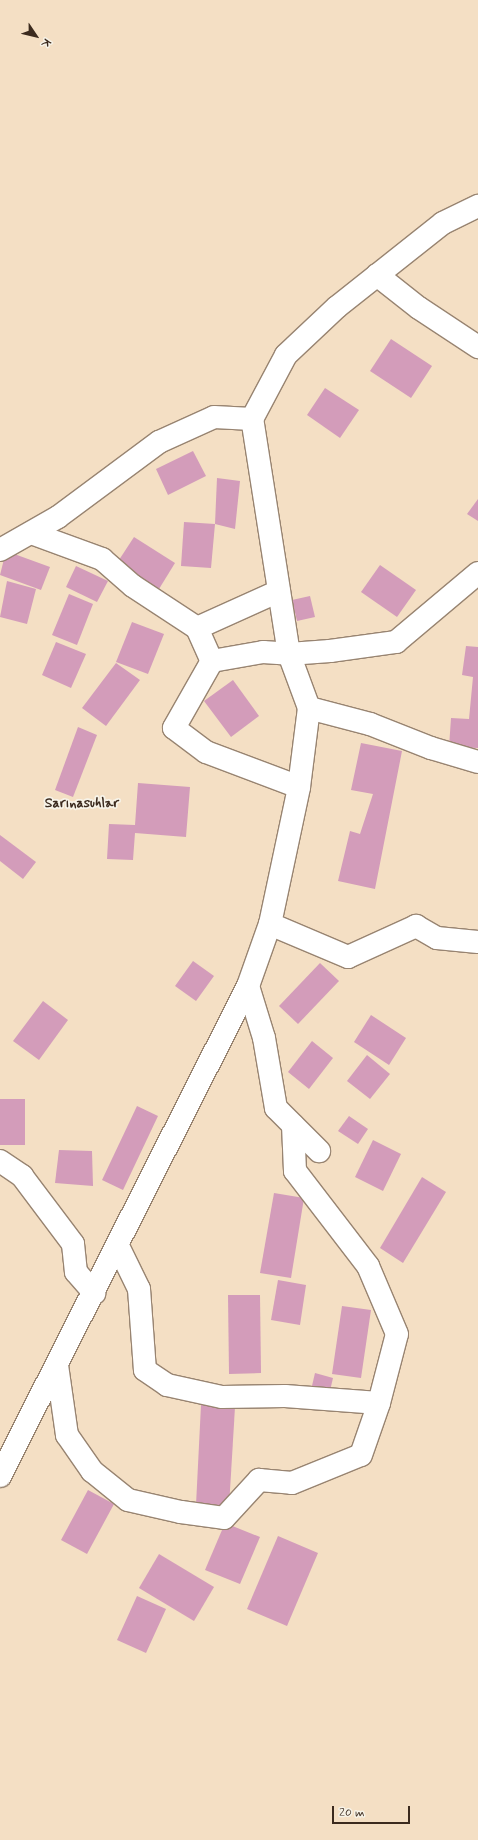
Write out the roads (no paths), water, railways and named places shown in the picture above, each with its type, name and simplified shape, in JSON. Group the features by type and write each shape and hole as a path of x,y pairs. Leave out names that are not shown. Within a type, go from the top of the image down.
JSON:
{"street":[{"path":"0,1476 118,1246 248,986 270,924 299,787 309,708 289,654 252,419 286,355 337,307 377,275 443,224 478,206"},
{"path":"377,275 419,308 478,347"},
{"path":"0,550 58,517 159,442 214,417 252,419"},
{"path":"31,533 102,559 133,586 197,628 212,661"},
{"path":"212,661 263,652 289,654 396,642 478,573"},
{"path":"197,628 279,591"},
{"path":"212,661 174,728 206,752 299,787"},
{"path":"309,708 370,724 431,748 478,762"},
{"path":"270,924 348,957 416,926 438,938 478,942"},
{"path":"248,986 264,1038 276,1108 318,1151"},
{"path":"57,1365 67,1435 92,1472 128,1500 181,1512 224,1518 259,1480 292,1483 361,1455 380,1403 397,1334 368,1266 295,1171 293,1125"},
{"path":"0,1161 22,1176 73,1244 76,1272 94,1293"},
{"path":"118,1246 139,1288 145,1370 167,1385 222,1397 285,1396 380,1403"}],"district":[{"name":"Sarınasuhlar","path":"82,803"}]}
